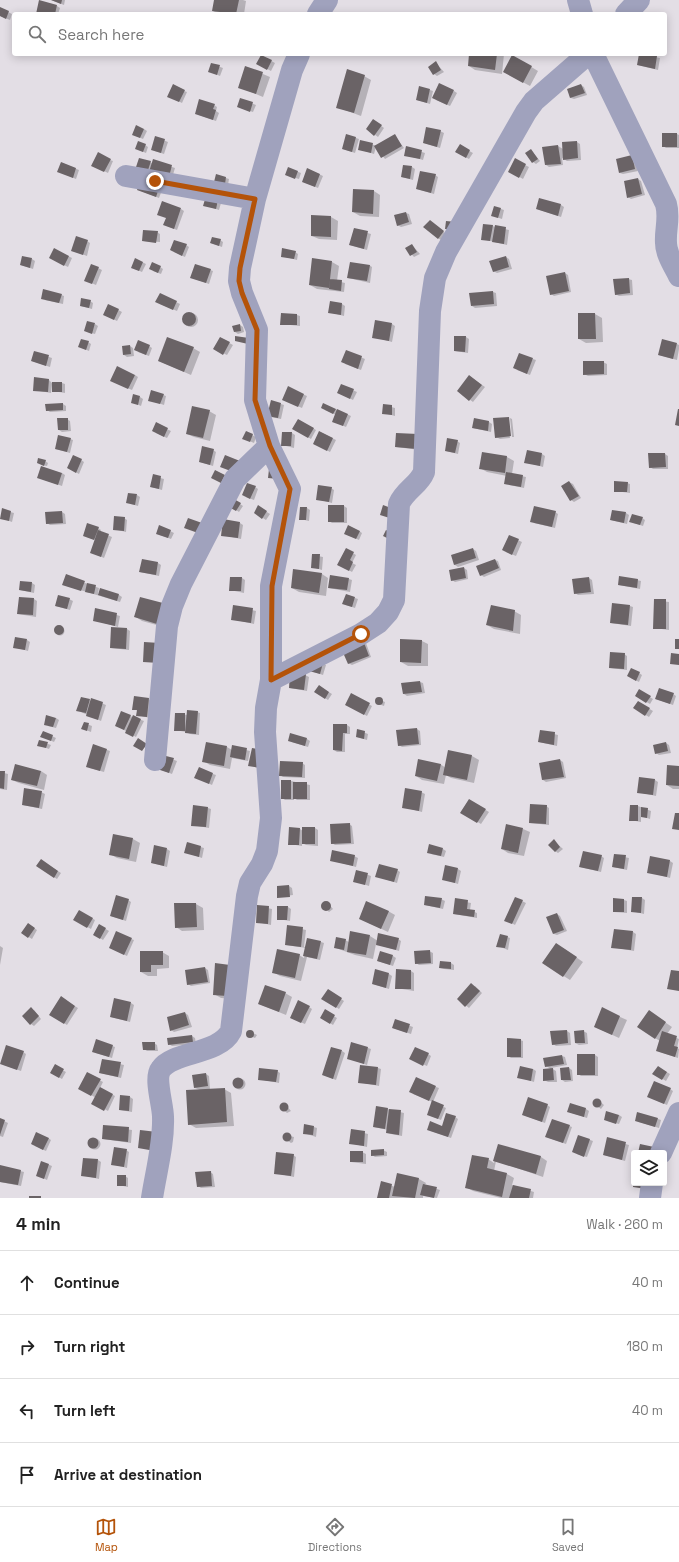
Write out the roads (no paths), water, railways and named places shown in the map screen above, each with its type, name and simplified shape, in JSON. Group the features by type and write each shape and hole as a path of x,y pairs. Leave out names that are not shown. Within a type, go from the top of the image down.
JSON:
{"street":[{"path":"319,12 327,0"},
{"path":"578,0 581,12"},
{"path":"628,12 639,0"},
{"path":"152,1198 163,1128 158,1078 161,1069 168,1062 223,1042 231,1031 247,896 250,883 262,864 267,851 271,818 265,732 266,708 271,680 272,586 290,489 270,446 255,400 257,330 242,293 239,281 240,268 255,199 292,70 298,56"},
{"path":"271,680 361,634 378,623 388,612 394,600 399,504 403,495 421,479 424,472 430,311 435,278 446,252 526,112 534,101 586,56"},
{"path":"594,56 666,204 668,213 666,243 667,251 679,276"},
{"path":"126,176 255,199"},
{"path":"155,760 167,626 172,606 181,584 235,479 270,446"},
{"path":"662,1150 679,1113"},
{"path":"650,1198 652,1186"}]}
